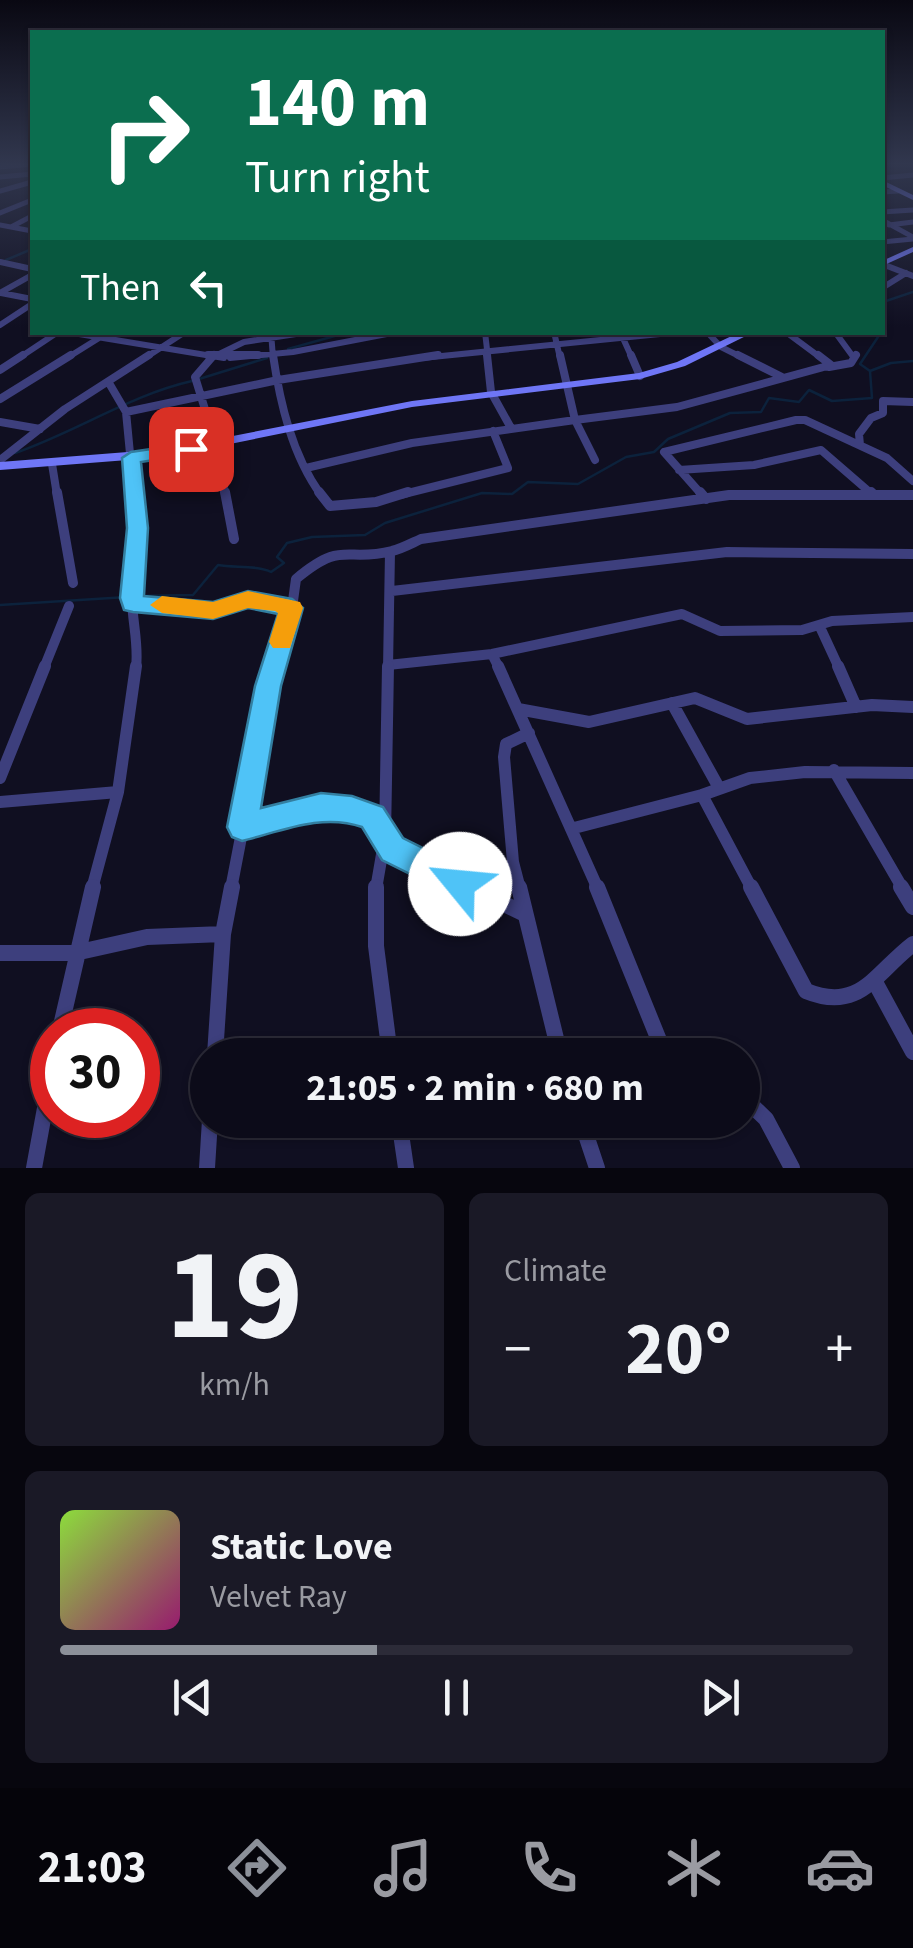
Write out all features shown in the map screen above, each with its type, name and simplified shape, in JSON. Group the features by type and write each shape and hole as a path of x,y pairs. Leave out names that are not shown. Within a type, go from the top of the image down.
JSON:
{"street":[{"path":"10,227 27,219"},
{"path":"885,223 913,222"},
{"path":"885,223 913,238"},
{"path":"0,226 30,230"},
{"path":"885,242 913,238"},
{"path":"885,263 913,249"},
{"path":"0,262 30,271"},
{"path":"885,265 910,275"},
{"path":"0,293 30,273"},
{"path":"885,287 910,275"},
{"path":"0,293 30,300"},
{"path":"0,325 30,302"},
{"path":"0,370 53,335"},
{"path":"83,335 207,358 272,354 380,335"},
{"path":"0,399 104,335"},
{"path":"0,463 40,429 181,335"},
{"path":"234,539 216,445 195,377 207,358 242,343 271,335 290,429 306,468 330,506 376,502 451,479 508,468 493,430"},
{"path":"485,335 490,392 511,428"},
{"path":"555,335 575,420 596,460"},
{"path":"126,412 278,380 622,335 640,376"},
{"path":"710,335 721,347 782,377"},
{"path":"0,463 131,458 216,445 386,408 640,376 681,364 743,335"},
{"path":"790,335 828,363 829,368"},
{"path":"306,468 412,443 677,406 851,362 856,355 839,335"},
{"path":"64,1008 74,953 118,792 139,645 132,597 137,528 126,412 110,383"},
{"path":"860,445 859,434 871,418 883,413 883,401 913,402"},
{"path":"706,499 664,452 796,420 899,465 913,481"},
{"path":"0,422 40,429"},
{"path":"679,470 754,465 821,450 874,495"},
{"path":"52,464 73,583"},
{"path":"216,1038 223,934 268,686 292,608 296,579 319,560 341,552 390,552 421,539 706,499 771,494 913,496"},
{"path":"388,1038 374,924 376,870 385,837 390,552"},
{"path":"392,590 727,552 913,554"},
{"path":"132,597 213,610 248,600 292,608"},
{"path":"0,778 69,606"},
{"path":"388,666 492,654 682,614 720,631 820,627 832,621 913,617"},
{"path":"820,627 856,708"},
{"path":"492,654 574,828 658,1038"},
{"path":"518,709 589,722 703,698 735,718 747,719 856,708 913,707"},
{"path":"672,703 718,786"},
{"path":"529,733 510,740 504,756 514,862 556,1038"},
{"path":"834,770 913,907"},
{"path":"574,828 702,794 718,786 834,770 913,773"},
{"path":"0,802 118,792"},
{"path":"702,794 806,991 822,1000 844,999 874,982 913,944"},
{"path":"242,827 321,807 372,816 392,849 525,914"},
{"path":"0,953 74,953 147,937 223,934"},
{"path":"874,982 913,1052"},
{"path":"760,1113 792,1168"},
{"path":"34,1168 40,1138"},
{"path":"207,1168 209,1138"},
{"path":"401,1138 406,1168"},
{"path":"588,1138 597,1168"}],"waterway":[{"path":"6,260 30,250"},
{"path":"885,301 913,292"},
{"path":"288,349 338,335"},
{"path":"870,371 860,364 879,335"},
{"path":"199,379 267,358"},
{"path":"870,371 891,363 913,361"},
{"path":"135,596 193,595 218,565 271,572 284,563 277,557 287,543 312,537 365,535 385,523 482,493 512,494 528,482 578,484 626,457 654,452 668,439 730,413 761,412 769,398 799,402 809,390 832,401 872,398 870,371"},
{"path":"15,453 147,395 192,381"},
{"path":"0,605 127,597"}],"slow traffic":[{"path":"162,605 213,610 248,600 276,603 292,608 281,642"}],"route":[{"path":"191,449 131,458 137,528 133,604 213,610 248,600 292,608 268,686 242,827 321,807 352,810 372,816 392,849 460,884"}]}
